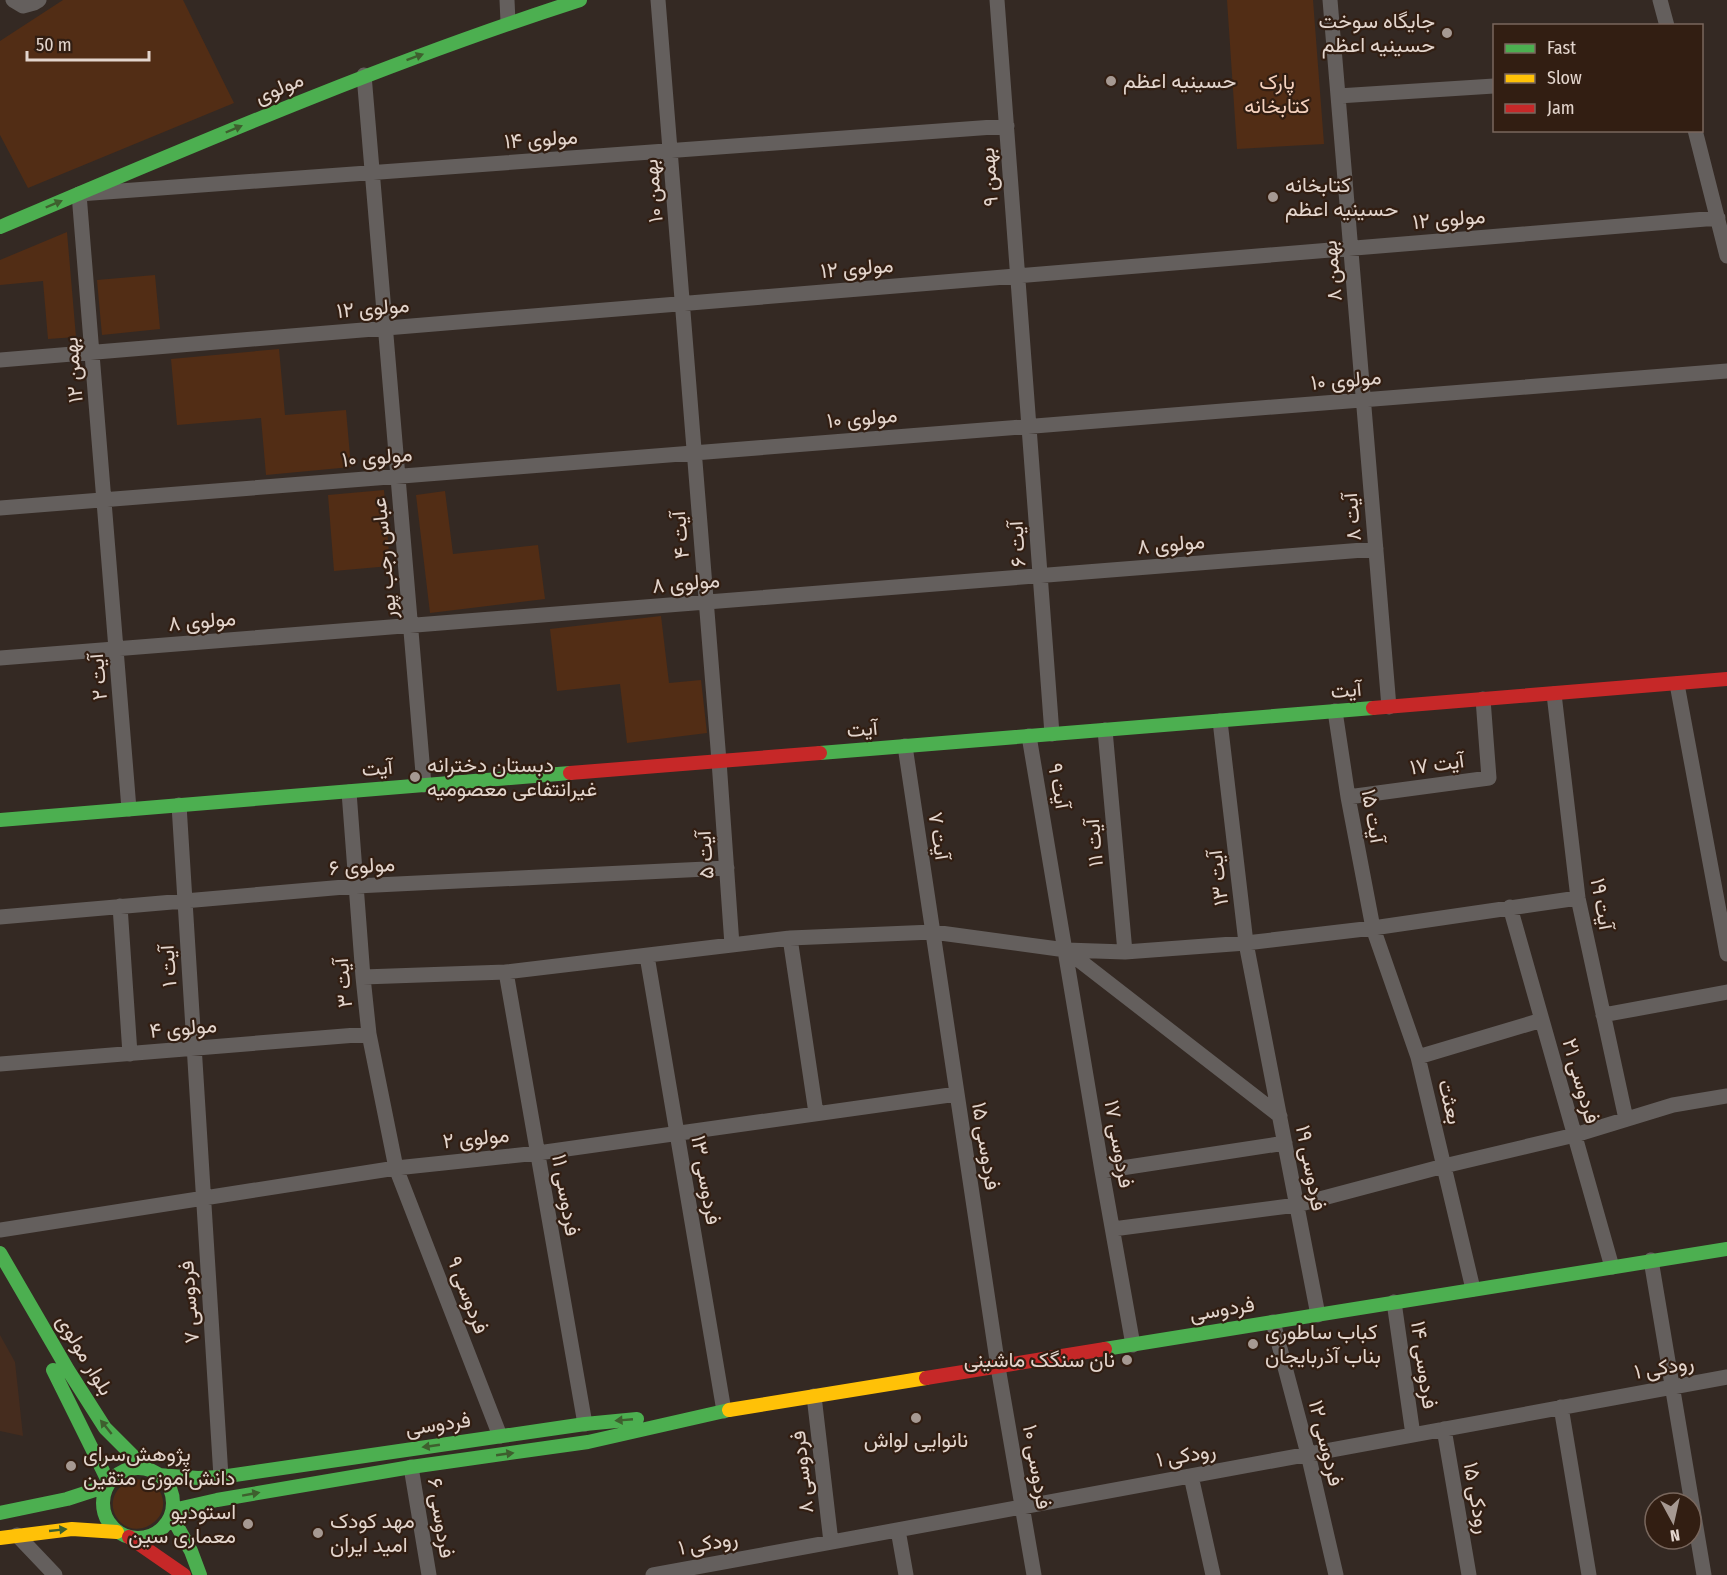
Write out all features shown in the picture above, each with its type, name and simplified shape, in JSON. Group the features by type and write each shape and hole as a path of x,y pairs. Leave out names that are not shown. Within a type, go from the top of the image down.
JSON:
{"main road":[{"name":"مولوی","path":"0,227 364,75 508,22 580,0"},
{"name":"آیت","path":"0,820 1727,680"},
{"name":"فردوسی","path":"172,1512 217,1500 411,1467 588,1442 724,1411 1727,1249"},
{"name":"بلوار مولوی","path":"0,1253 68,1370 105,1428 152,1472"},
{"name":"بلوار مولوی","path":"0,1275 57,1376 108,1484"},
{"name":"فردوسی","path":"152,1472 198,1478 221,1477 585,1424 724,1411"},
{"path":"0,1513 67,1499 108,1484 119,1474 132,1469 152,1472 167,1484 172,1497 172,1512 200,1575"},
{"path":"108,1484 103,1498 108,1522 123,1535 184,1575"},
{"path":"0,1538 72,1529 142,1538 155,1534 165,1526 172,1512"}],"street":[{"path":"13,0 23,6 39,0"},
{"path":"507,0 508,22"},
{"name":"بهمن ۱۰","path":"658,0 689,378"},
{"name":"بهمن ۹","path":"997,0 1023,351"},
{"name":"بهمن ۸","path":"1330,0 1357,324"},
{"path":"1660,0 1666,24"},
{"name":"عباس رجب پور","path":"364,75 424,785"},
{"path":"1338,96 1493,86"},
{"name":"مولوی ۱۴","path":"79,194 1007,126"},
{"path":"1696,132 1727,256"},
{"name":"بهمن ۱۲","path":"79,194 108,542"},
{"name":"مولوی ۱۲","path":"0,360 1718,218"},
{"name":"آیت ۸","path":"1357,324 1389,707"},
{"name":"آیت ۶","path":"1023,351 1052,734"},
{"name":"مولوی ۱۰","path":"0,508 1727,370"},
{"name":"آیت ۴","path":"689,378 719,761"},
{"name":"آیت ۲","path":"108,542 129,809"},
{"name":"مولوی ۸","path":"0,658 1376,549"},
{"path":"1677,684 1727,954"},
{"name":"آیت ۱۹","path":"1554,694 1578,898 1626,1119"},
{"name":"آیت ۱۷","path":"1348,797 1489,778 1483,699"},
{"name":"آیت ۱۵","path":"1335,711 1348,797 1373,928"},
{"name":"آیت ۱۳","path":"1220,721 1246,943 1263,1030"},
{"name":"آیت ۱۱","path":"1105,730 1125,952"},
{"name":"آیت ۹","path":"1029,736 1066,950"},
{"name":"آیت ۷","path":"904,746 933,932"},
{"name":"آیت ۵","path":"719,761 732,945"},
{"name":"آیت ۳","path":"349,792 369,1034 396,1168"},
{"name":"آیت ۱","path":"179,805 199,1124"},
{"name":"مولوی ۶","path":"0,916 356,886 727,868"},
{"path":"363,977 506,972 790,938 933,932 1066,950 1125,952 1246,943 1373,928 1578,898"},
{"path":"120,906 130,1054"},
{"name":"فردوسی ۲۱","path":"1510,907 1612,1267"},
{"name":"بعثت","path":"1373,928 1418,1057 1473,1289"},
{"name":"فردوسی ۱۵","path":"933,932 998,1366"},
{"path":"790,938 816,1113"},
{"path":"1066,950 1280,1116"},
{"name":"فردوسی ۱۷","path":"1066,950 1102,1171 1134,1345"},
{"name":"فردوسی ۱۳","path":"647,956 724,1411"},
{"name":"فردوسی ۱۱","path":"506,972 585,1424"},
{"path":"1603,1015 1727,992"},
{"path":"1418,1057 1542,1020"},
{"name":"فردوسی ۱۹","path":"1263,1030 1318,1314"},
{"name":"مولوی ۴","path":"0,1064 369,1034"},
{"name":"مولوی ۲","path":"0,1230 396,1168 538,1153 957,1094"},
{"path":"1113,1229 1297,1205 1575,1135 1673,1105 1727,1096"},
{"name":"فردوسی ۷","path":"199,1124 221,1477"},
{"path":"1102,1171 1285,1143"},
{"name":"فردوسی ۹","path":"396,1168 500,1436"},
{"path":"1651,1260 1704,1575"},
{"name":"فردوسی ۱۴","path":"1394,1302 1413,1435"},
{"name":"فردوسی ۱۲","path":"1273,1322 1308,1454 1336,1575"},
{"name":"فردوسی ۱۰","path":"998,1366 1034,1575"},
{"name":"رودکی ۱","path":"653,1575 1727,1377"},
{"name":"فردوسی ۸","path":"814,1396 831,1542"},
{"path":"1562,1407 1589,1575"},
{"name":"رودکی ۱۵","path":"1443,1429 1469,1575"},
{"name":"فردوسی ۶","path":"411,1467 429,1575"},
{"path":"1191,1476 1213,1575"},
{"path":"898,1530 906,1575"},
{"path":"17,1535 55,1575"}],"shaded area":[{"path":"0,1335 15,1362 23,1436 0,1431"}],"green space":[{"path":"63,0 183,0 234,103 28,188 0,135 0,41"},
{"name":"پارک کتابخانه","path":"1227,0 1313,0 1324,144 1237,149"},
{"path":"67,232 76,337 48,339 43,281 0,285 0,260"},
{"path":"155,275 160,329 102,335 97,280"},
{"path":"279,349 285,415 346,410 351,467 266,475 261,418 177,425 171,359"},
{"path":"384,490 390,566 334,571 328,495"},
{"path":"445,491 453,554 538,545 545,599 430,613 416,495"},
{"path":"661,616 669,683 701,680 707,733 627,743 620,684 557,691 550,629"},
{"path":"134,1479 152,1484 163,1498 162,1511 156,1521 146,1527 135,1529 119,1520 114,1512 113,1503 115,1494 122,1486"}],"traffic: fast":[{"path":"0,227 215,136 360,79 432,51 580,0"},
{"path":"820,753 1373,708"},
{"path":"0,820 570,773"},
{"path":"1105,1349 1727,1249"},
{"path":"0,1253 68,1370 105,1428 146,1469"},
{"path":"53,1370 109,1483"},
{"path":"173,1510 217,1500 411,1467 588,1442 729,1410"},
{"path":"158,1475 221,1477 585,1424 637,1419"},
{"path":"138,1468 151,1471 163,1478 170,1490 173,1503 170,1516 163,1528 151,1535 138,1538 125,1535 113,1528 106,1516 103,1503 106,1490 113,1478 125,1471 138,1468"},
{"path":"0,1513 67,1499 107,1486"},
{"path":"171,1515 191,1551 200,1575"}],"traffic: slow":[{"path":"729,1410 926,1378"},
{"path":"0,1538 72,1529 117,1532"}],"traffic: jam":[{"path":"1373,708 1727,679"},
{"path":"570,773 820,753"},
{"path":"926,1378 1105,1349"},
{"path":"129,1537 184,1575"}],"place":[{"name":"جایگاه سوخت حسینیه اعظم","path":"1447,33"},
{"name":"حسینیه اعظم","path":"1111,81"},
{"name":"کتابخانه حسینیه اعظم","path":"1273,197"},
{"name":"دبستان دخترانه غیرانتفاعی معصومیه","path":"415,777"},
{"name":"کباب ساطوری بناب آذربایجان","path":"1253,1344"},
{"name":"نان سنگک ماشینی","path":"1127,1360"},
{"name":"نانوایی لواش","path":"916,1418"},
{"name":"پژوهش‌سرای دانش‌آموزی متقین","path":"71,1466"},
{"name":"استودیو معماری سین","path":"248,1524"},
{"name":"مهد کودک امید ایران","path":"318,1533"}]}
